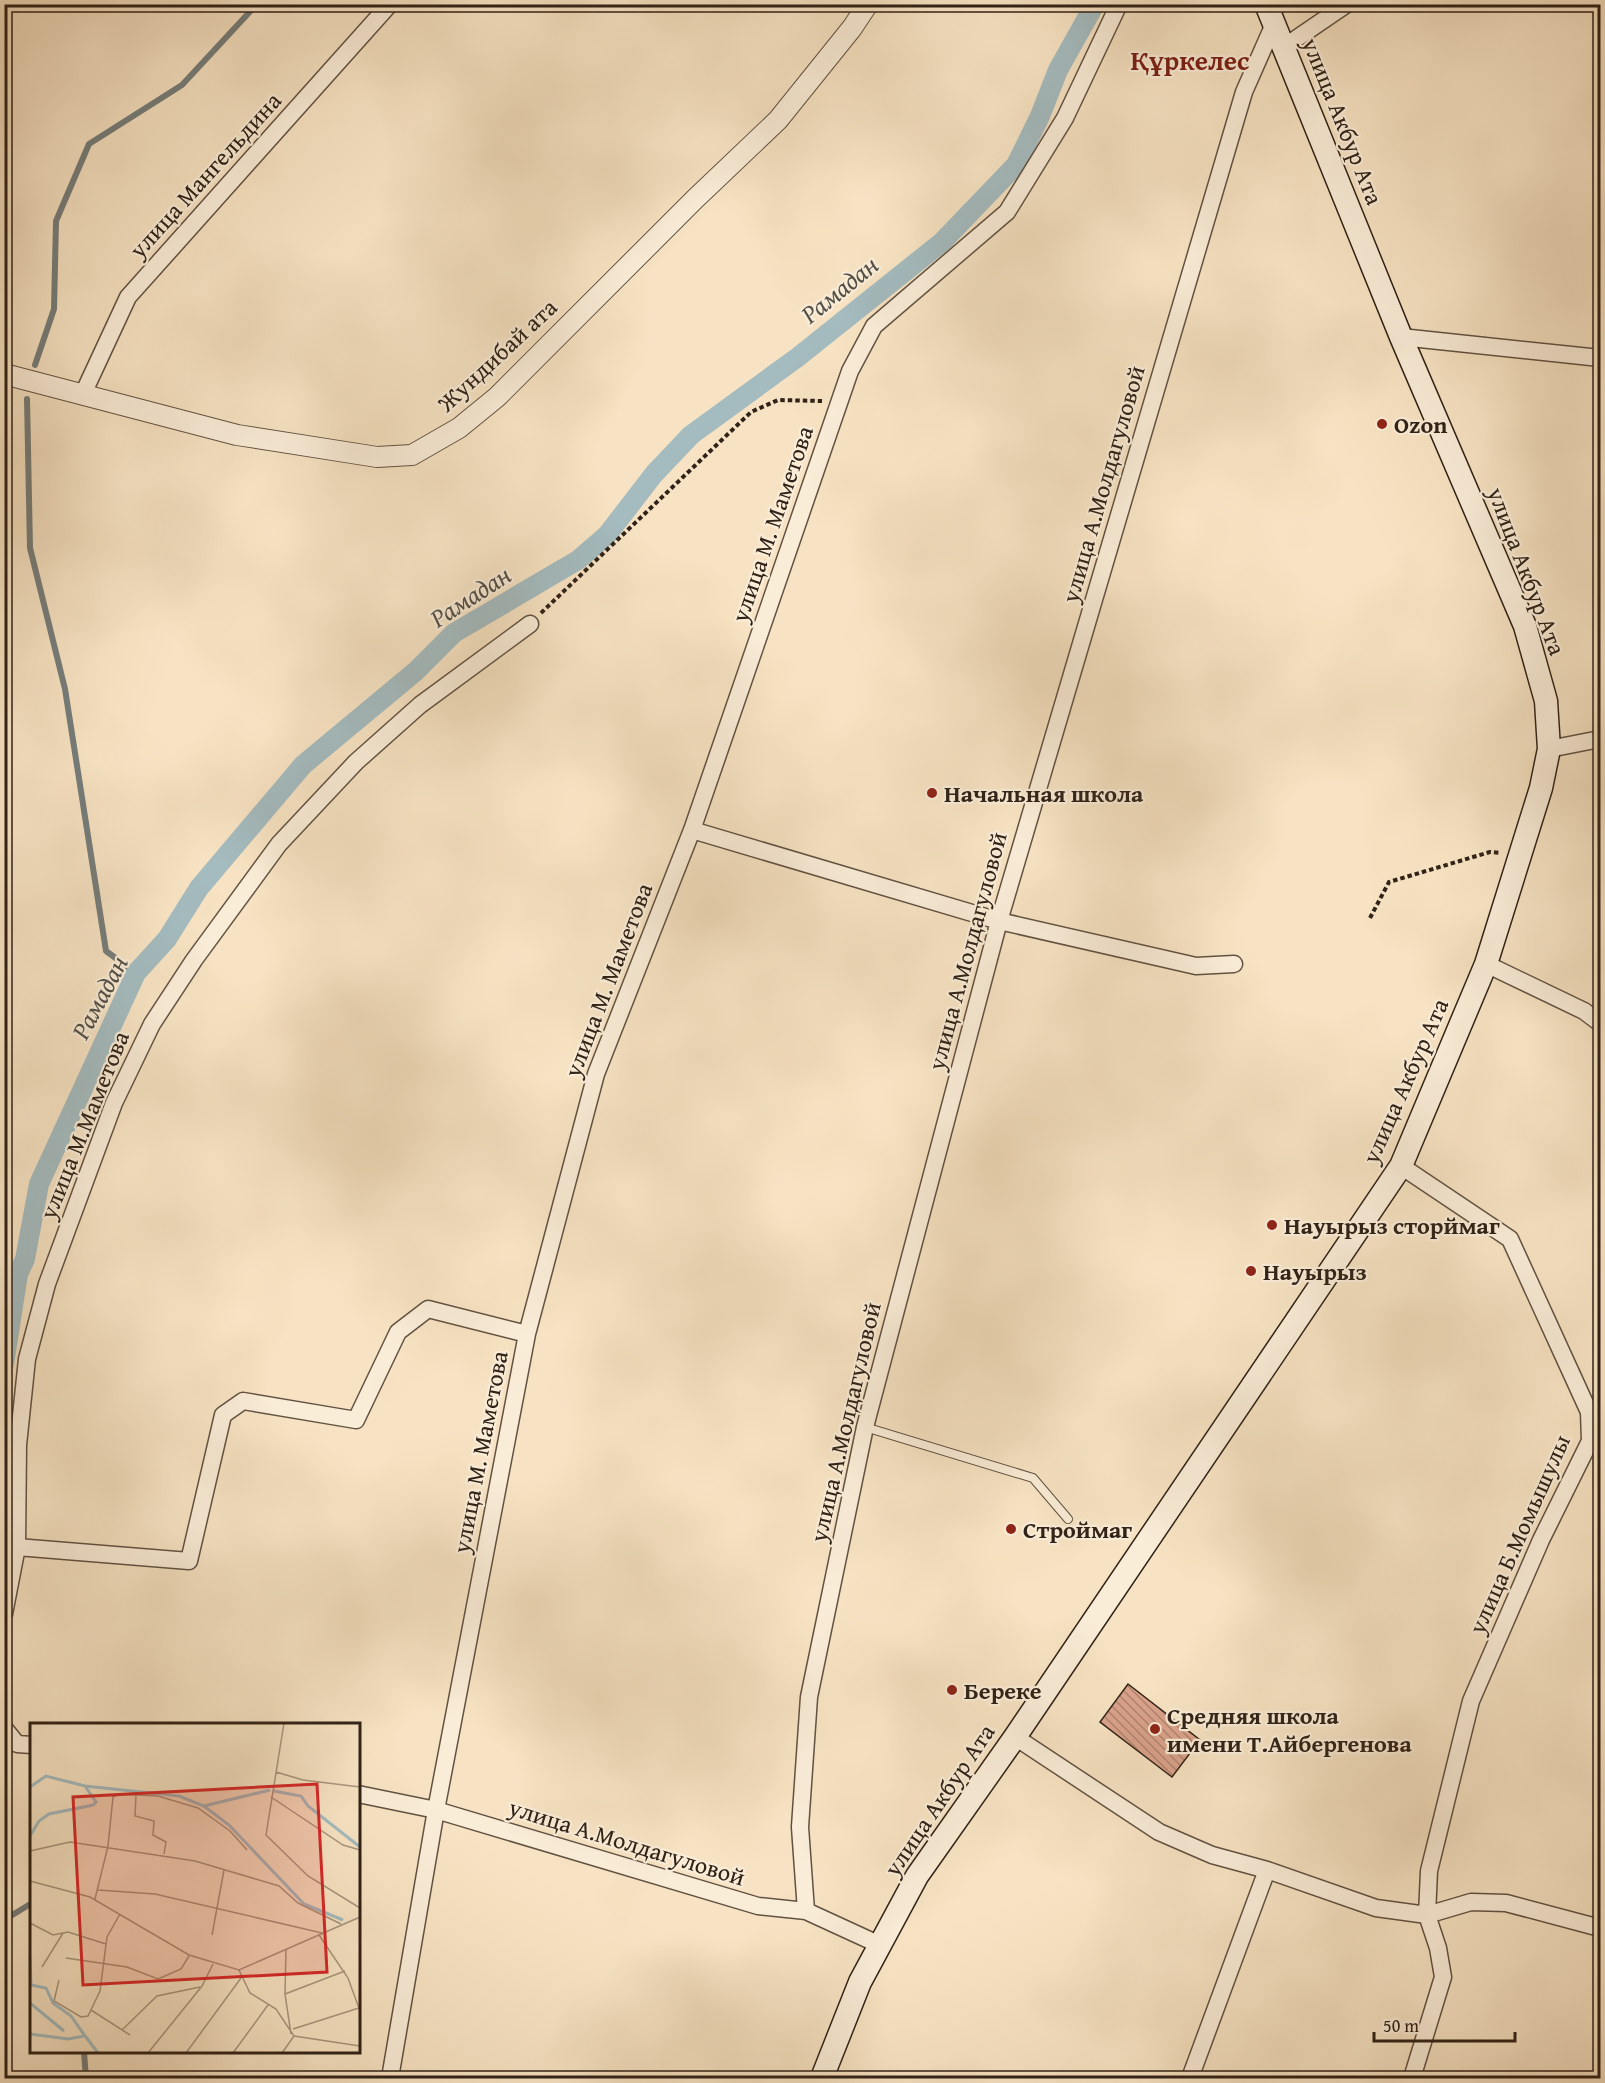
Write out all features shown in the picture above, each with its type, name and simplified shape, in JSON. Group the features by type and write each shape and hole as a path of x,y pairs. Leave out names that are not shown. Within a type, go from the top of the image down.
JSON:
{"main road":[{"name":"улица Акбур Ата","path":"822,2079 860,1982 917,1876 1015,1737 1401,1166 1486,964 1541,788 1548,749 1546,700 1525,626 1401,338 1270,14"}],"street":[{"name":"улица Мангельдина","path":"83,394 128,297 390,4"},
{"name":"Жундибай ата","path":"4,374 237,435 377,457 412,455 459,428 497,397 687,207 778,120 852,28 868,4"},
{"name":"улица М. Маметова","path":"390,2079 436,1810 528,1334 596,1074 692,830 850,371 874,326 1008,212 1065,118 1119,4"},
{"path":"1284,47 1347,4"},
{"name":"улица А.Молдагуловой","path":"807,1911 800,1827 809,1697 865,1427 999,921 1244,92 1270,14"},
{"path":"1401,338 1600,358"},
{"name":"улица М.Маметова","path":"4,1614 17,1547 18,1445 27,1359 47,1284 114,1103 152,1024 194,960 279,844 348,771 420,705 530,624"},
{"path":"1548,749 1600,739"},
{"path":"692,830 999,921 1196,966 1234,964"},
{"path":"1486,964 1584,1011 1600,1023"},
{"name":"улица Б.Момышулы","path":"1401,1166 1510,1239 1589,1412 1590,1441 1541,1540 1471,1701 1429,1871 1427,1915 1438,1948 1443,1977 1412,2079"},
{"path":"17,1547 189,1561 222,1415 243,1401 356,1420 398,1332 428,1309 528,1334"},
{"path":"4,1728 17,1744 30,1745"},
{"path":"1015,1737 1159,1832 1212,1855 1267,1870 1376,1908 1427,1915 1471,1902 1506,1904 1600,1928"},
{"path":"360,1794 436,1810"},
{"name":"улица А.Молдагуловой","path":"436,1810 758,1906 807,1911 880,1945"},
{"path":"1190,2079 1267,1870"}],"lane":[{"path":"865,1427 1033,1478 1068,1519"}],"path":[{"path":"530,624 751,412 778,400 839,402"},
{"path":"1370,918 1389,882 1490,852 1520,856"}],"building":[{"path":"1128,1684 1200,1740 1172,1777 1100,1722"}],"waterway":[{"path":"35,365 54,309 56,221 89,144 182,85 257,4"},
{"name":"Рамадан","path":"4,1364 18,1274 25,1259 39,1184 136,973 167,939 199,888 303,765 416,671 454,633 578,560 607,535 654,474 691,435 798,357 942,242 1016,165 1040,116 1058,70 1095,4"},
{"path":"27,399 30,548 65,689 106,951 136,973"},
{"path":"4,1920 30,1904"},
{"path":"84,2053 86,2078"}],"place":[{"name":"Ozon","path":"1382,424"},
{"name":"Начальная школа","path":"932,793"},
{"name":"Науырыз сторймаг","path":"1272,1225"},
{"name":"Науырыз","path":"1251,1271"},
{"name":"Строймаг","path":"1011,1529"},
{"name":"Береке","path":"952,1690"},
{"name":"Средняя школа имени Т.Айбергенова","path":"1155,1729"}],"district":[{"name":"Құркелес","path":"1190,60"}]}
